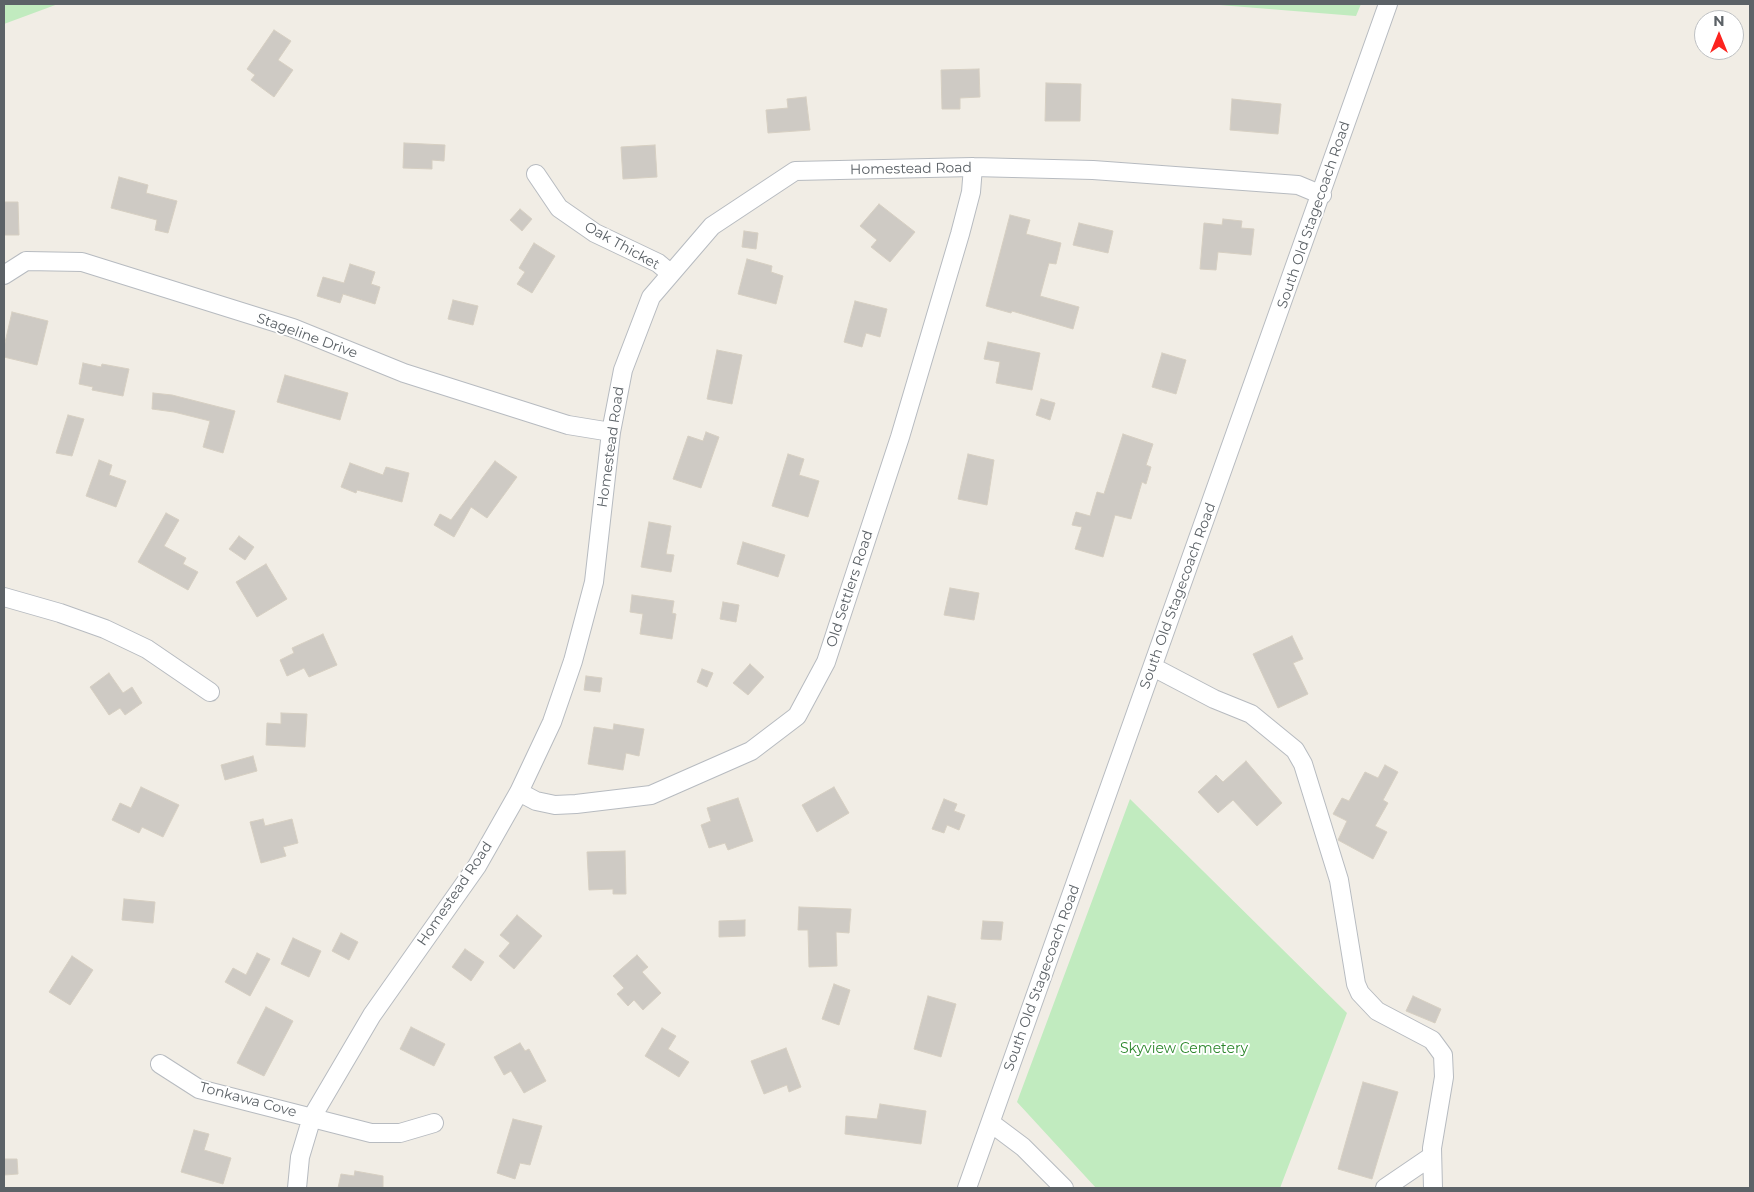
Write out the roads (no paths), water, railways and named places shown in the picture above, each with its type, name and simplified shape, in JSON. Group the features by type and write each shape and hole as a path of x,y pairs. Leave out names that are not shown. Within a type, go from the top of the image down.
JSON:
{"street":[{"name":"South Old Stagecoach Road","path":"967,1188 1322,195 1388,4"},
{"name":"Homestead Road","path":"297,1188 300,1157 312,1117 372,1015 477,866 519,792 552,722 572,662 594,582 611,432 623,370 651,297 712,226 795,171 972,167 1093,170 1298,185 1322,195"},
{"name":"Old Settlers Road","path":"519,792 536,801 555,805 651,795 751,751 797,716 826,662 900,437 960,234 971,192 972,167"},
{"name":"Oak Thicket","path":"536,174 559,208 595,233 658,263 670,273"},
{"name":"Stageline Drive","path":"4,275 26,261 82,262 293,328 404,373 568,424 611,432"},
{"path":"4,597 60,613 105,629 147,649 210,692"},
{"path":"1153,667 1214,699 1252,714 1295,750 1303,764 1339,880 1356,984 1360,993 1377,1011 1432,1040 1443,1055 1444,1077 1432,1156 1433,1188"},
{"name":"Tonkawa Cove","path":"160,1064 198,1089 371,1133 400,1133 434,1124"},
{"path":"990,1123 1023,1147 1064,1188"},
{"path":"1385,1188 1432,1156"}],"park label":[{"name":"Skyview Cemetery","path":"1184,1049"}]}
